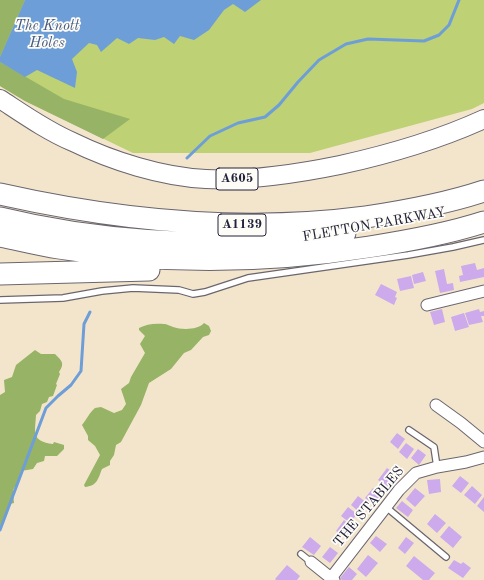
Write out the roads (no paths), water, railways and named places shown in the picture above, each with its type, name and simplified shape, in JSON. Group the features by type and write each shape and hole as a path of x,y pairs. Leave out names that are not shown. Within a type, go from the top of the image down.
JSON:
{"highway":[{"name":"A1139","path":"0,194 84,211 161,220 229,225 282,224 345,220 403,212 459,200 484,191"},
{"name":"FLETTON PARKWAY","path":"0,218 57,229 119,238 173,242 233,243 275,241 338,234 414,221 484,203"},
{"name":"FLETTON PARKWAY","path":"0,236 58,248 117,255 170,259 276,258 340,252 418,239 484,222"},
{"path":"0,274 225,266 276,258"}],"main road":[{"name":"A605","path":"0,99 71,142 104,156 157,171 205,179 238,179 278,176 370,158 417,145 460,130 484,119"}],"street":[{"path":"427,305 484,291"},
{"path":"436,405 484,442"},
{"name":"THE STABLES","path":"311,562 332,579 399,490 416,473 484,457"}],"lane":[{"path":"418,239 484,226"},
{"path":"0,300 63,298 102,291 133,288 179,290 194,294 205,292 248,278 408,255 484,240"},
{"path":"409,430 434,447 437,467"},
{"path":"386,507 446,558"},
{"path":"301,554 311,562"}],"water":[{"name":"The Knott Holes","path":"25,0 261,0 245,12 233,4 224,10 209,30 194,40 180,36 174,44 164,37 155,40 138,38 129,44 117,38 101,52 97,45 89,43 72,59 77,72 75,88 37,70 25,77 0,62 0,57"}],"waterway":[{"path":"187,158 210,136 238,123 265,117 279,105 319,60 346,44 368,39 424,41 439,35 449,25 459,0"},
{"path":"0,530 46,408 71,385 81,371 84,324 90,312"}]}
